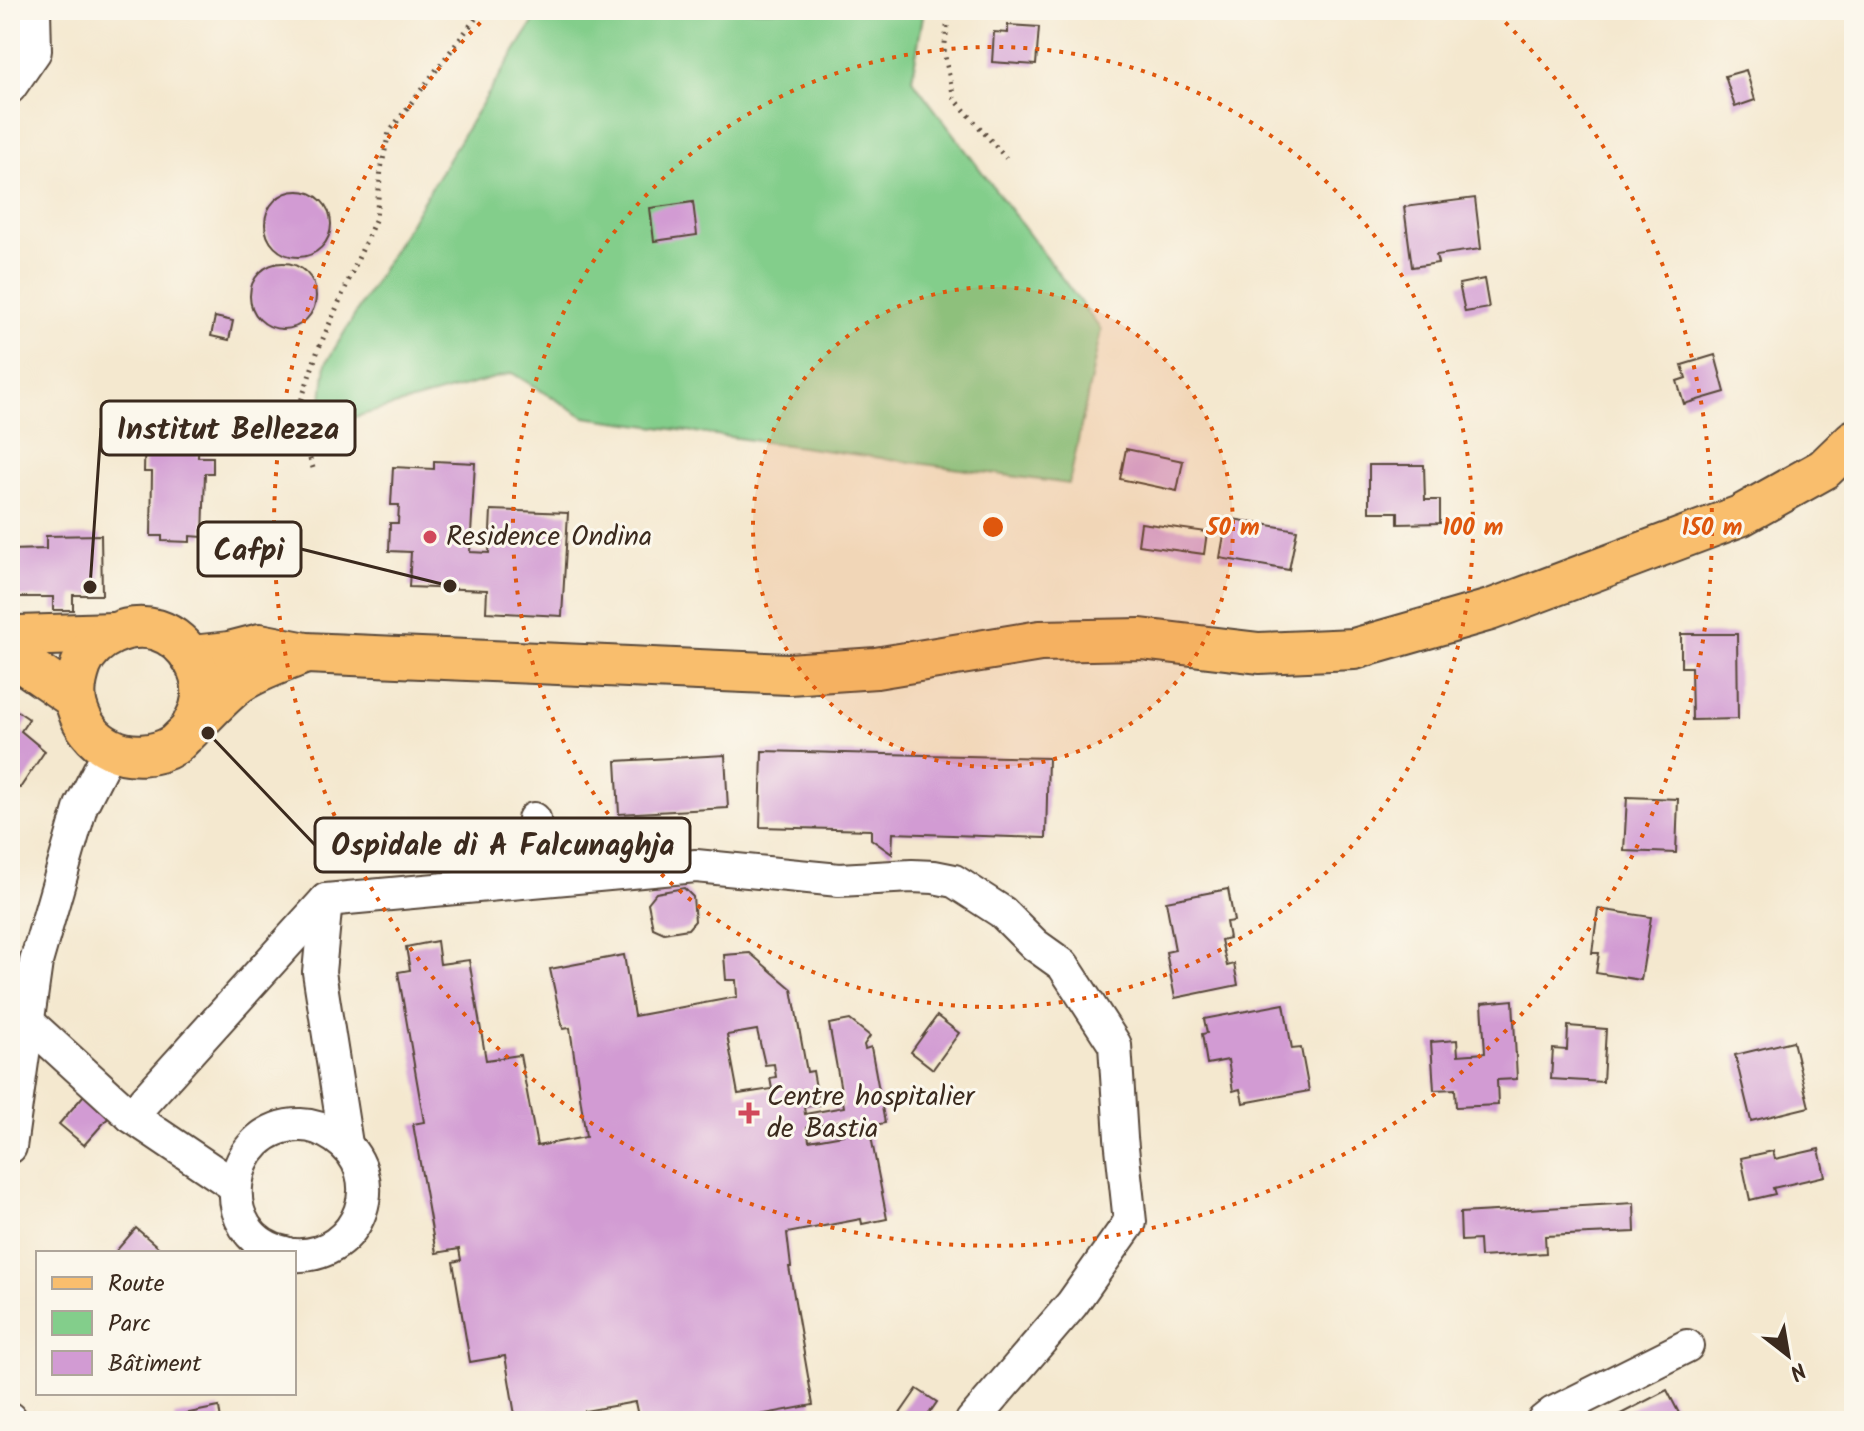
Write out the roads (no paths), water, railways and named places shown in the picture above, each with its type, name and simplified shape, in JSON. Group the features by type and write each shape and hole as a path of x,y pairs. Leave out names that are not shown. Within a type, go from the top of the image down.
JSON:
{"main road":[{"path":"192,656 229,652 260,644 306,653 789,674 876,668 1040,641 1141,639 1259,653 1354,649 1490,610 1740,516 1824,469 1854,440"},
{"path":"10,639 18,636 113,633 135,628 157,630 176,640 192,656 201,680 201,706 190,730"},
{"path":"113,633 96,644 83,660 76,679 75,699 81,719 93,736 110,749 131,755 153,754 174,745 236,684 306,653"},
{"path":"10,657 75,699"}],"street":[{"path":"10,87 35,51 34,10"},
{"path":"10,1147 36,962 81,806 110,749"},
{"path":"534,819 538,880"},
{"path":"131,1116 326,900 696,866 839,880 912,876 954,881 1002,912 1035,945 1063,965 1115,1045 1130,1222 1072,1304 972,1421"},
{"path":"326,900 319,972 346,1144"},
{"path":"27,1021 131,1116 235,1186"},
{"path":"277,1251 259,1241 245,1226 237,1207 235,1186 241,1162 256,1143 277,1129 301,1125 326,1130 346,1144 359,1163 365,1186 362,1208 352,1229 337,1243 318,1253 296,1255"},
{"path":"1543,1421 1553,1413 1687,1346"}],"place":[{"name":"Residence Ondina","path":"430,537"},
{"name":"Cafpi","path":"450,586"},
{"name":"Institut Bellezza","path":"90,587"},
{"name":"Ospidale di A Falcunaghja","path":"208,733"},
{"name":"Centre hospitalier de Bastia","path":"749,1113"}]}
